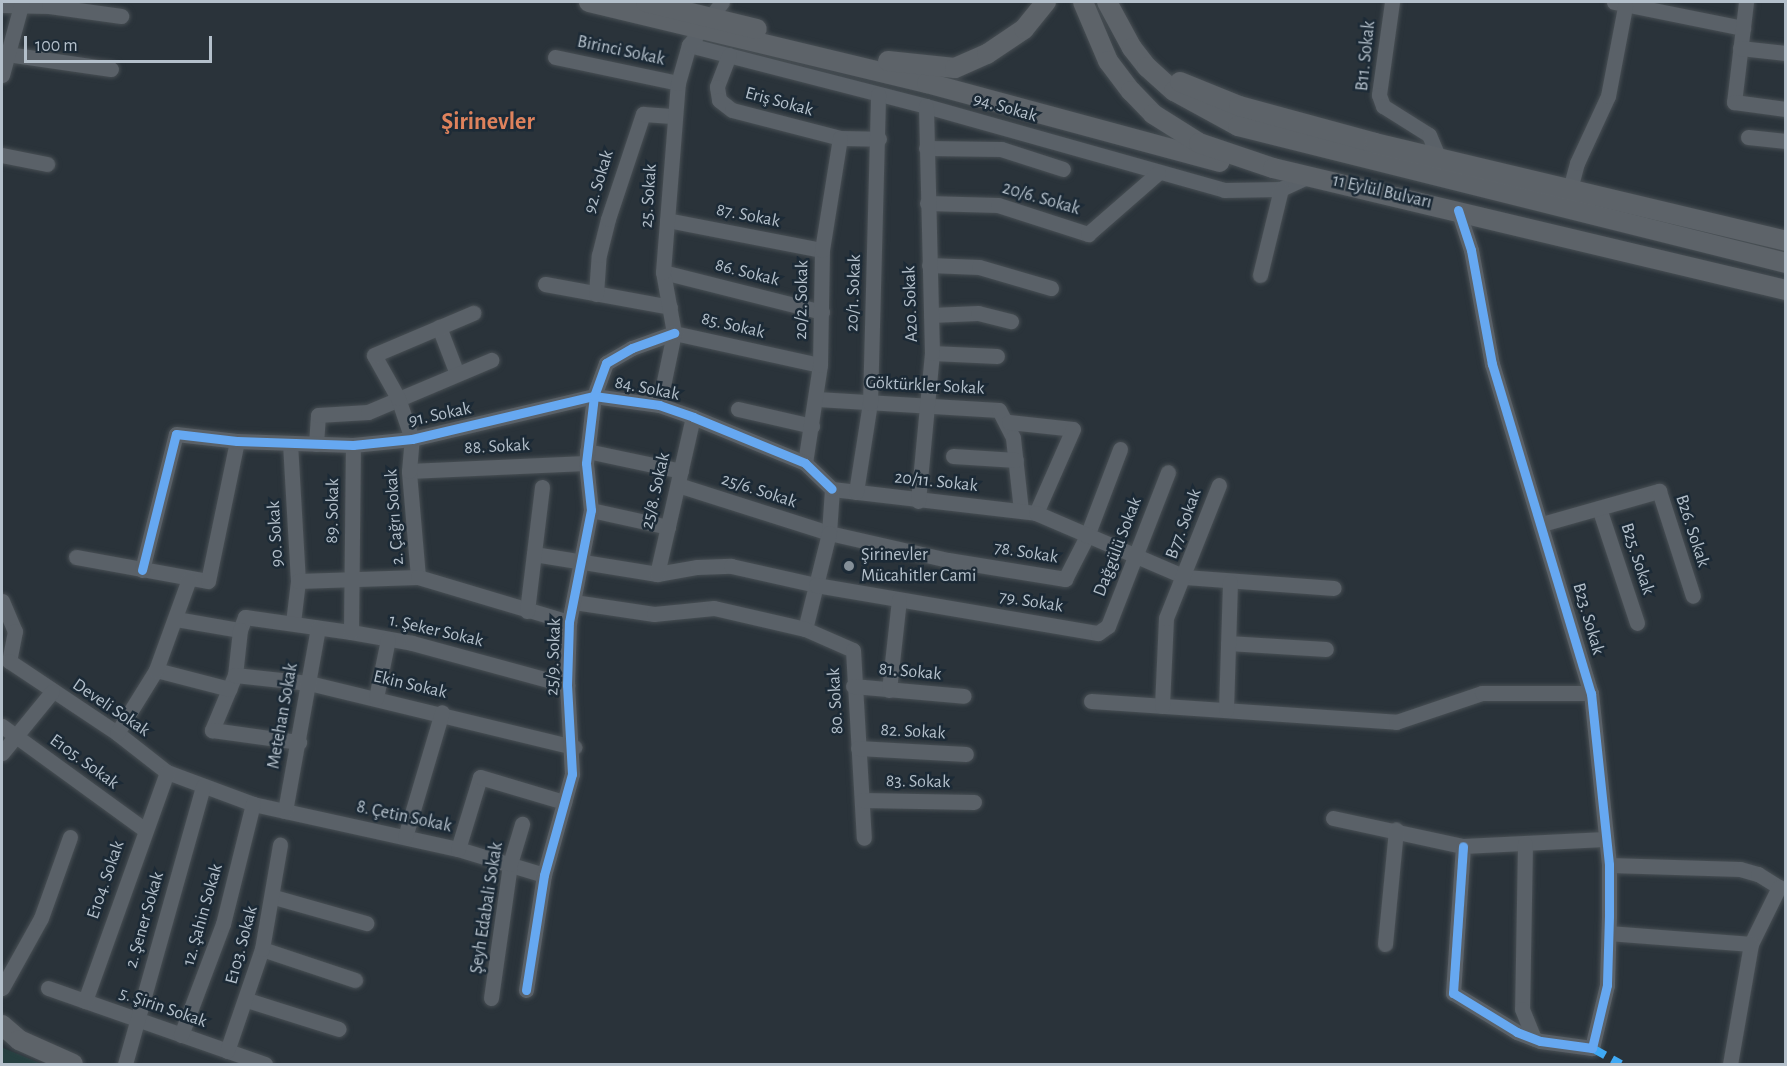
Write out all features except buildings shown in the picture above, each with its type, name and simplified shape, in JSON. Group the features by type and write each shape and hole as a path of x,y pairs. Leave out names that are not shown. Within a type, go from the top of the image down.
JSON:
{"main road":[{"path":"589,2 927,83 1192,156 1274,168"},
{"path":"646,2 699,30 908,66 955,68 987,54 1024,29 1046,2"},
{"name":"11 Eylül Bulvarı","path":"1083,2 1108,61 1153,114 1199,143 1274,168 1458,210 1785,290"},
{"name":"11 Eylül Bulvarı","path":"1107,2 1132,48 1147,67 1174,91 1238,126 1785,262"},
{"path":"1147,67 1239,106 1439,159 1785,241"},
{"path":"2,1025 19,1040 73,1065"}],"street":[{"name":"25. Sokak","path":"659,405 674,333 663,272 678,83 699,30 722,2"},
{"name":"B11. Sokak","path":"1392,2 1379,96 1383,106 1429,135 1439,159"},
{"path":"1746,2 1734,102 1785,109"},
{"path":"2,75 21,4"},
{"path":"2,5 21,4 121,16"},
{"path":"1570,189 1577,163 1608,96 1619,4 1743,28"},
{"name":"94. Sokak","path":"699,30 729,55 926,106 1224,190 1281,189 1310,176"},
{"path":"1740,48 1785,53"},
{"path":"7,54 111,69"},
{"name":"Eriş Sokak","path":"729,55 717,87 719,100 726,105 840,138 879,139"},
{"name":"Birinci Sokak","path":"555,57 678,83"},
{"name":"20/1. Sokak","path":"856,492 870,404 879,139 878,94"},
{"name":"A20. Sokak","path":"918,501 932,353 926,106"},
{"name":"92. Sokak","path":"596,294 599,255 608,219 644,114 675,116"},
{"path":"1748,137 1785,141"},
{"name":"20/2. Sokak","path":"805,463 817,399 820,365 822,250 840,138"},
{"path":"926,148 1001,149 1064,169"},
{"path":"2,155 48,164"},
{"name":"20/6. Sokak","path":"927,203 998,205 1089,234 1158,173"},
{"path":"1260,275 1281,189"},
{"name":"B23. Sokak","path":"1458,210 1471,250 1492,364 1591,693 1609,865 1607,985 1592,1048 1534,1039"},
{"name":"87. Sokak","path":"667,220 822,250"},
{"path":"929,265 979,267 1052,288"},
{"name":"86. Sokak","path":"663,272 822,312"},
{"path":"545,284 670,307"},
{"name":"2. Çağrı Sokak","path":"418,577 409,471 412,439 398,398 374,356 473,313"},
{"path":"931,315 978,314 1011,321"},
{"path":"439,327 458,374"},
{"name":"85. Sokak","path":"674,333 820,365"},
{"name":"25/9. Sokak","path":"526,990 544,875 572,774 574,747 567,685 569,622 591,510 586,457 594,396 606,363 632,348 674,333"},
{"path":"932,353 997,356"},
{"path":"316,444 318,415 368,412 491,360"},
{"name":"84. Sokak","path":"594,396 659,405 693,417"},
{"name":"91. Sokak","path":"142,570 176,434 237,441 353,445 412,439 594,396"},
{"name":"Göktürkler Sokak","path":"817,399 999,410 1009,422"},
{"path":"738,410 812,426"},
{"path":"574,602 654,614 714,608 805,629 829,533 832,489 805,463 693,417"},
{"name":"25/8. Sokak","path":"657,574 693,417"},
{"path":"1009,422 1073,429 1028,512 1009,422"},
{"path":"76,557 208,581 237,441"},
{"name":"90. Sokak","path":"290,443 298,581 293,623"},
{"name":"89. Sokak","path":"351,632 353,445"},
{"path":"1086,536 1120,449"},
{"path":"953,456 1016,460"},
{"path":"586,457 679,478"},
{"name":"88. Sokak","path":"409,471 586,457"},
{"name":"Dağgülü Sokak","path":"1098,633 1108,626 1137,557 1168,472"},
{"name":"25/6. Sokak","path":"679,478 829,533"},
{"name":"B77. Sokak","path":"1162,706 1164,626 1219,485"},
{"path":"527,611 542,487"},
{"name":"20/11. Sokak","path":"832,489 918,501 1028,512 1185,577 1334,588"},
{"name":"B26. Sokak","path":"1542,524 1659,491 1692,596"},
{"name":"B25. Sokak","path":"1599,508 1637,622"},
{"path":"591,510 668,527"},
{"name":"78. Sokak","path":"829,533 948,560 1065,579 1086,536"},
{"name":"79. Sokak","path":"534,554 657,574 697,567 731,566 816,585 1098,633"},
{"path":"298,581 418,577 569,622"},
{"path":"117,733 156,670 189,579"},
{"path":"1226,710 1230,582"},
{"path":"889,690 899,600"},
{"name":"Develi Sokak","path":"2,601 15,631 5,666 52,692 117,733 167,772 253,804"},
{"name":"1. Şeker Sokak","path":"240,630 245,617 351,632 388,639 567,685"},
{"path":"176,619 240,630 233,682 212,730 299,742"},
{"name":"Metehan Sokak","path":"285,811 318,628"},
{"name":"80. Sokak","path":"805,629 853,650 853,686 864,838"},
{"path":"376,698 388,639"},
{"path":"1228,643 1326,649"},
{"path":"156,670 233,682"},
{"name":"Ekin Sokak","path":"233,682 309,683 442,712 574,747"},
{"name":"81. Sokak","path":"853,686 964,696"},
{"path":"2,753 14,735 52,692"},
{"path":"1091,701 1396,722 1449,701 1482,693 1591,693"},
{"path":"405,837 442,712"},
{"name":"E105. Sokak","path":"2,726 144,829"},
{"name":"82. Sokak","path":"858,748 966,754"},
{"name":"E104. Sokak","path":"86,1001 144,829 167,772"},
{"path":"458,849 480,777 564,802"},
{"name":"2. Şener Sokak","path":"125,1065 203,786"},
{"name":"83. Sokak","path":"862,800 974,802"},
{"name":"8. Çetin Sokak","path":"253,804 458,849 544,875"},
{"name":"12. Şahin Sokak","path":"181,1035 223,924 253,804"},
{"path":"1333,818 1463,846 1605,839"},
{"name":"Şeyh Edabali Sokak","path":"491,998 510,864 522,824"},
{"path":"1385,944 1396,830"},
{"path":"2,988 41,918 70,837"},
{"path":"1525,844 1522,1009 1534,1039"},
{"name":"E103. Sokak","path":"227,1051 247,1000 262,949 274,897 280,845"},
{"path":"1463,846 1453,993 1534,1039"},
{"path":"1609,865 1740,869 1758,874 1779,887 1751,944 1730,1065"},
{"path":"274,897 366,923"},
{"path":"1609,933 1751,944"},
{"path":"262,949 355,980"},
{"name":"5. Şirin Sokak","path":"48,988 264,1064"},
{"path":"247,1000 339,1029"}],"green space":[{"path":"3,1048 42,1064 2,1064"}],"marked path":[{"path":"1592,1048 1621,1064"}],"cycle path":[{"path":"1458,210 1471,250 1492,364 1591,693 1609,865 1607,985 1592,1048 1540,1041 1517,1032 1453,993 1463,846"},
{"path":"526,990 544,875 572,774 567,685 569,622 591,510 586,463 594,396 606,363 632,348 674,333"},
{"path":"142,570 176,434 237,441 353,445 412,439 594,396 659,405 693,417 805,463 832,489"}],"place":[{"name":"Şirinevler Mücahitler Cami","path":"849,566"}],"district":[{"name":"Şirinevler","path":"488,123"}]}
